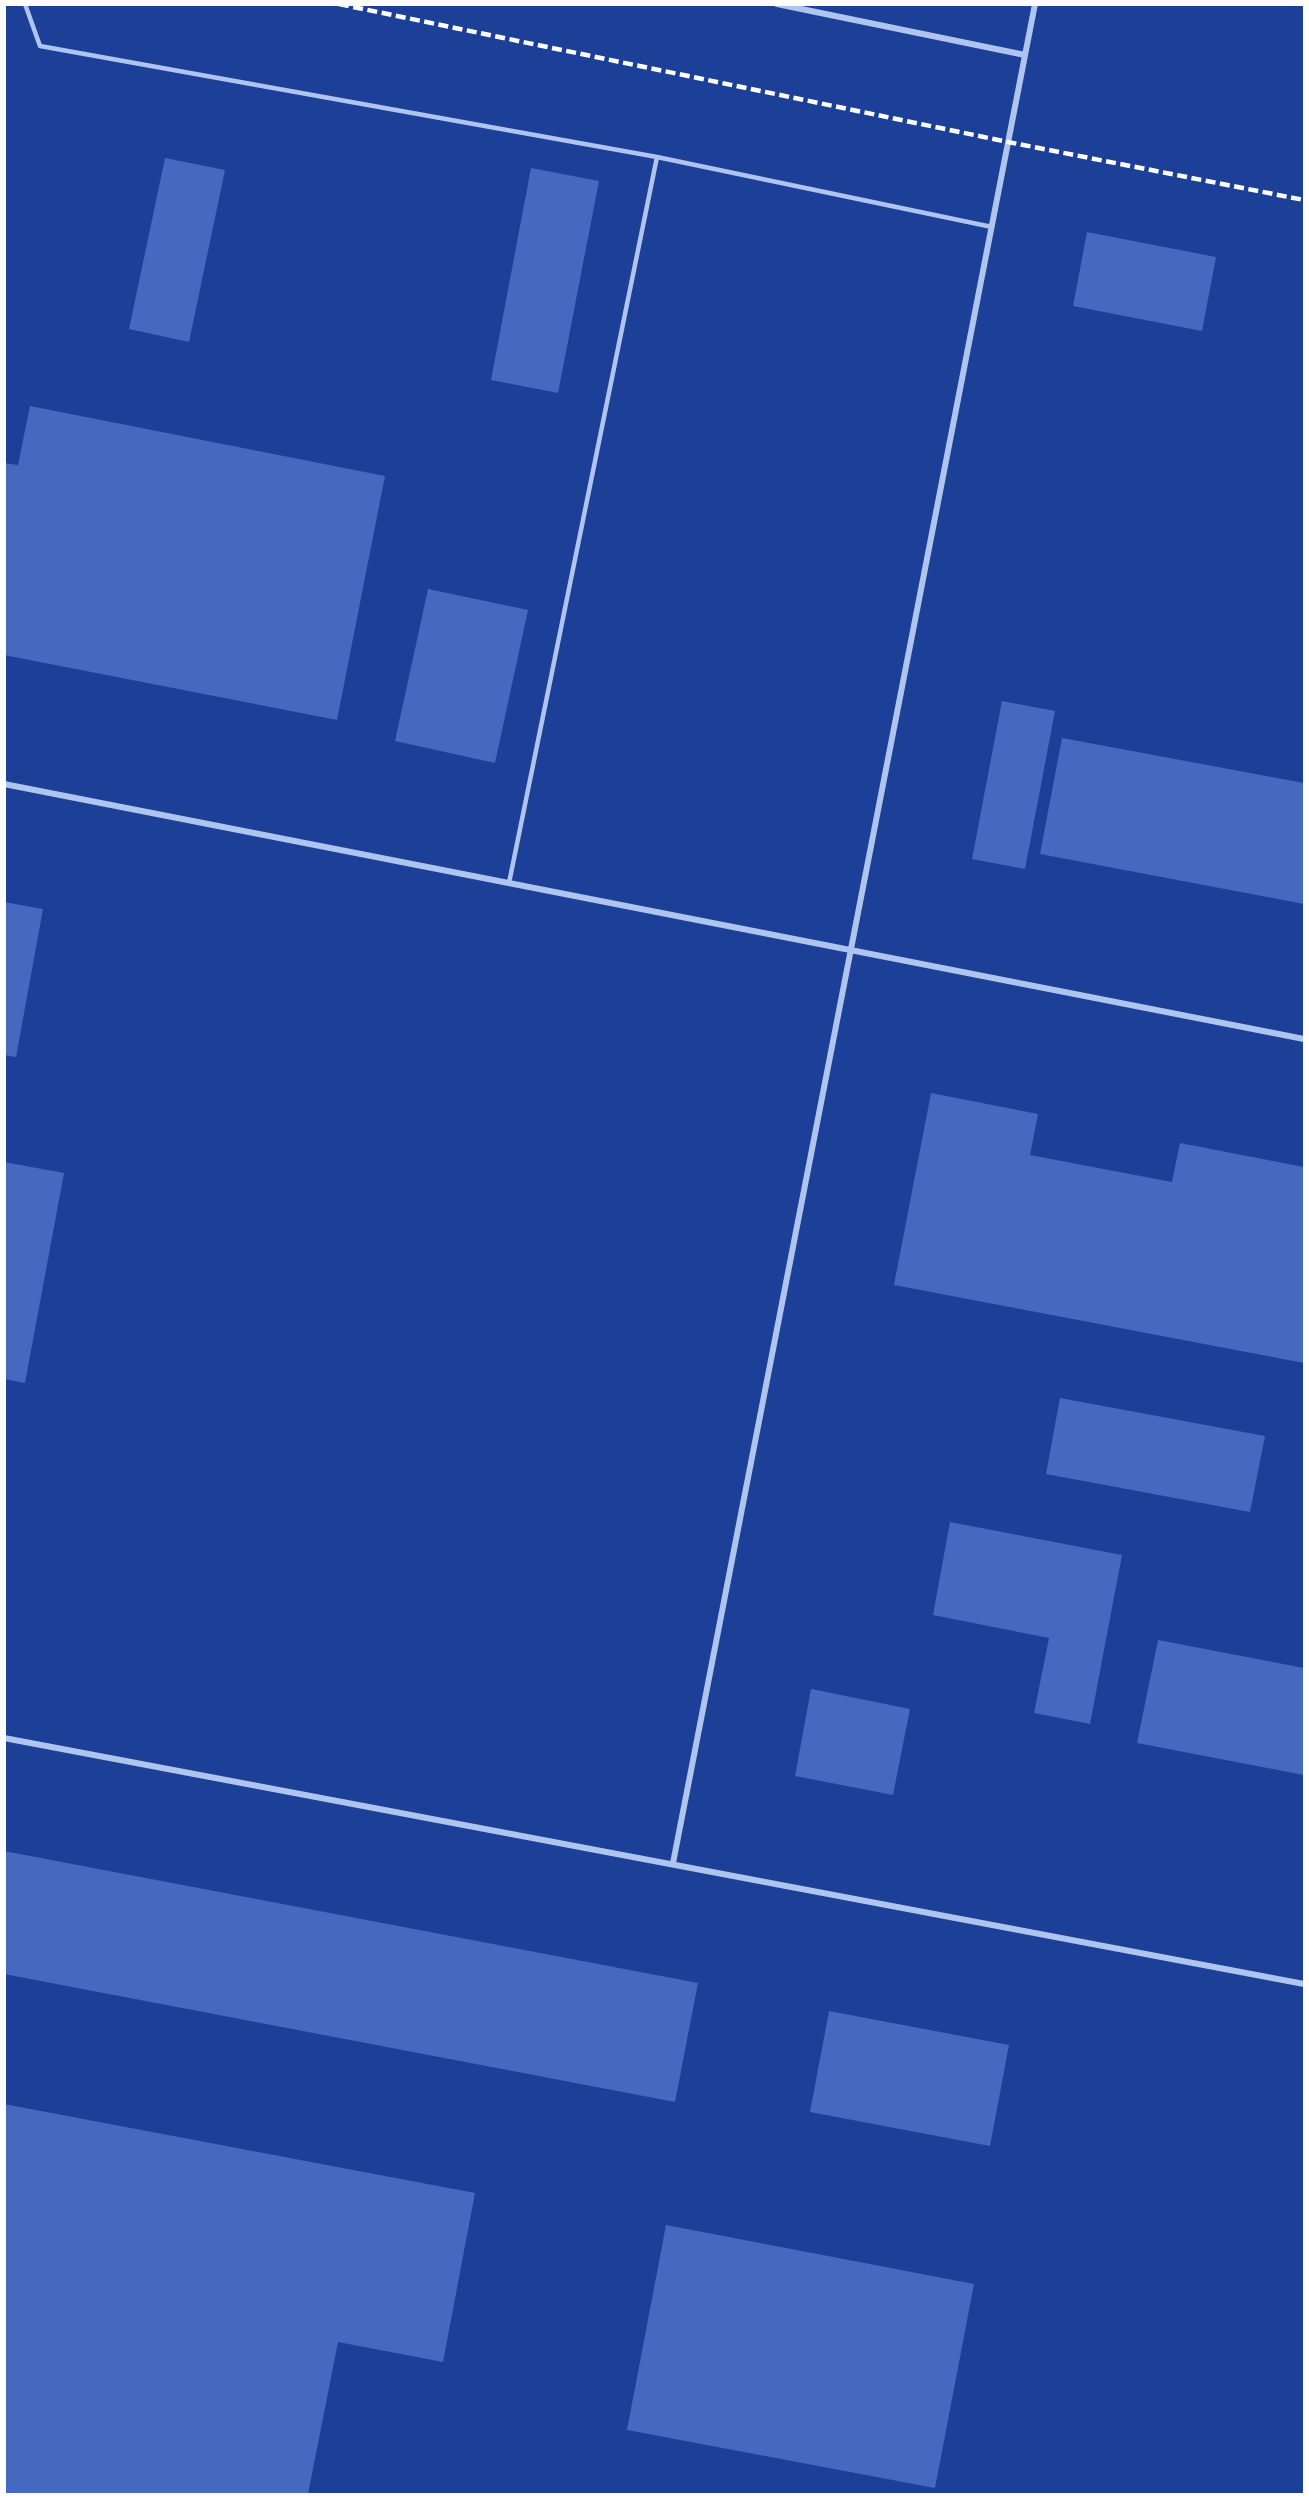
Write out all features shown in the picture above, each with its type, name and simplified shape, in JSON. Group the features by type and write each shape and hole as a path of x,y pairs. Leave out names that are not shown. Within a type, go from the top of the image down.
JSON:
{"street":[{"path":"777,4 1025,55"},
{"path":"673,1863 1035,4"},
{"path":"4,784 1305,1039"},
{"path":"4,1738 1305,1984"}],"lane":[{"path":"26,4 40,46 657,157 992,227"},
{"path":"509,883 657,157"}],"building":[{"path":"165,158 225,170 189,342 129,329"},
{"path":"531,168 599,181 558,393 491,380"},
{"path":"1087,232 1216,257 1202,331 1073,306"},
{"path":"30,406 385,476 337,720 4,655 4,463 18,465"},
{"path":"428,589 528,610 495,763 395,741"},
{"path":"1002,701 1055,711 1025,869 972,859"},
{"path":"1062,738 1304,783 1304,904 1040,854"},
{"path":"4,902 43,909 16,1057 4,1055"},
{"path":"931,1093 1038,1114 1030,1155 1172,1182 1180,1143 1304,1167 1304,1363 894,1285"},
{"path":"4,1162 64,1173 25,1383 4,1379"},
{"path":"1060,1398 1265,1436 1250,1512 1046,1474"},
{"path":"950,1522 1122,1555 1090,1724 1034,1713 1049,1638 933,1615"},
{"path":"1158,1640 1304,1668 1304,1775 1137,1743"},
{"path":"811,1689 910,1709 893,1795 795,1776"},
{"path":"4,1851 698,1983 675,2102 4,1974"},
{"path":"829,2011 1009,2045 990,2146 810,2112"},
{"path":"4,2104 475,2193 443,2362 338,2342 308,2494 4,2494"},
{"path":"666,2225 974,2284 935,2488 627,2430"}],"railway":[{"path":"339,4 1008,142 1304,200"}]}
